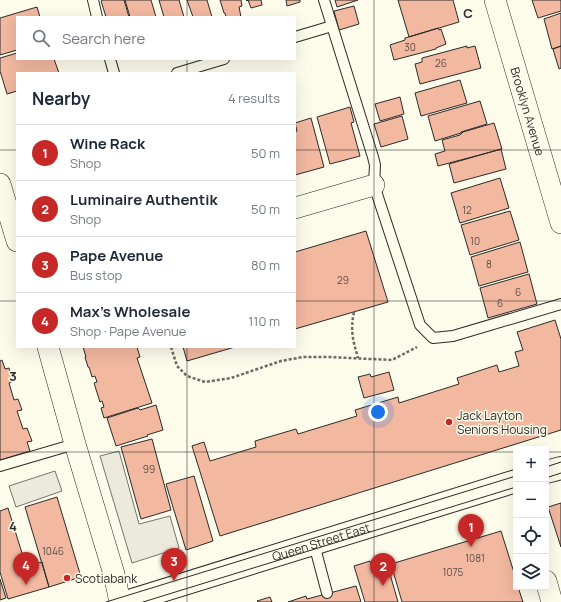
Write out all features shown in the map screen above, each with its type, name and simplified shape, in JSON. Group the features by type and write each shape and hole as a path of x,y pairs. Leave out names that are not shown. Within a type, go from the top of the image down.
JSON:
{"main road":[{"path":"549,471 561,468"},
{"name":"Queen Street East","path":"126,602 513,482"}],"street":[{"name":"Brooklyn Avenue","path":"495,0 561,223"},
{"path":"0,184 16,238"},
{"path":"296,208 374,185"},
{"path":"48,348 114,574 120,602"},
{"path":"549,590 552,602"}],"lane":[{"path":"92,0 98,16"},
{"path":"324,0 373,157 375,165 374,185 420,325 433,338 453,336 561,304"},
{"path":"296,37 332,26"},
{"path":"110,60 114,72"},
{"path":"180,72 221,60"},
{"path":"0,466 75,444"},
{"path":"314,544 327,592"}],"path":[{"path":"354,312 352,322 353,339 358,358"},
{"path":"171,348 177,366 187,376 205,382 231,378 281,361 304,357 392,360 416,347"}],"shaded area":[{"path":"119,451 139,524 170,516 179,548 132,563 100,456"},
{"path":"55,471 62,491 16,507 9,486"}],"building":[{"path":"124,0 129,16 106,16 101,1"},
{"path":"125,0 151,0 156,16 130,16"},
{"path":"159,0 179,0 184,16 164,16"},
{"path":"187,0 207,0 212,16 193,16"},
{"path":"220,0 241,0 242,6 239,7 241,16 226,16"},
{"path":"248,0 261,0 262,5 251,8"},
{"path":"286,0 300,0 300,2 287,6"},
{"path":"335,0 358,0 337,7"},
{"path":"398,0 453,0 459,22 409,37"},
{"path":"532,0 561,0 561,11 538,18"},
{"path":"354,6 359,24 339,30 334,11"},
{"path":"37,7 40,16 16,16 16,50 0,55 0,18"},
{"path":"561,13 561,46 552,49 544,19"},
{"path":"438,28 439,30 441,29 446,44 436,49 394,60 390,45 405,40 405,38"},
{"path":"467,46 467,48 475,46 481,68 420,84 415,64 422,62 422,58"},
{"path":"561,46 561,68 559,69 553,49"},
{"path":"16,53 16,60 54,60 59,72 16,72 16,91 7,94 0,71 0,58"},
{"path":"460,80 467,103 421,116 415,93"},
{"path":"400,97 404,114 380,121 375,104"},
{"path":"480,101 487,124 435,141 428,116"},
{"path":"350,107 354,122 351,123 360,156 330,164 317,117"},
{"path":"402,116 408,139 381,147 374,124"},
{"path":"311,118 324,167 296,175 296,123"},
{"path":"494,123 502,149 438,166 435,154 445,151 442,140"},
{"path":"501,149 506,169 454,183 449,164"},
{"path":"500,178 509,208 460,223 451,193"},
{"path":"510,211 519,240 470,255 461,225"},
{"path":"366,231 388,302 296,329 296,252"},
{"path":"520,242 528,272 479,286 471,257"},
{"path":"529,274 537,304 488,318 480,288"},
{"name":"Jack Layton Seniors Housing","path":"555,320 561,339 561,430 220,536 192,446 204,442 210,461 256,447 255,441 296,429 298,434 357,416 355,410 398,397 399,403 459,384 457,378 497,365 499,372 519,366 515,352 523,350 517,332"},
{"path":"83,348 137,348 140,357 137,358 152,403 104,418 101,408 104,407 102,401 100,402 94,383 97,382 95,376 92,377"},
{"path":"183,348 232,348 187,361"},
{"path":"2,360 5,369 9,368 13,381 9,383 14,400 18,399 22,410 17,411 23,429 27,428 32,441 27,442 30,451 0,460 0,361"},
{"path":"389,372 394,390 364,398 358,377 370,374 371,377"},
{"path":"156,405 163,430 116,446 107,418 138,408 140,410"},
{"path":"152,439 171,510 141,519 121,447"},
{"path":"194,476 213,541 186,550 166,484"},
{"path":"57,497 81,577 49,587 25,507"},
{"path":"561,503 561,547 549,510 549,507"},
{"path":"8,508 26,566 42,562 49,587 8,599 0,572 0,511"},
{"path":"501,531 513,569 513,590 519,590 523,602 402,602 391,564"},
{"path":"370,561 374,572 388,567 398,602 365,602 354,566"},
{"path":"0,579 6,598 0,600"},
{"path":"356,586 361,602 288,602 306,596 307,599"},
{"path":"270,597 272,602 257,601"}],"tram line":[{"path":"549,466 561,462"},
{"path":"549,477 561,473"},
{"path":"106,602 513,477"},
{"path":"143,602 513,488"}],"place":[{"name":"Jack Layton Seniors Housing","path":"449,422"},
{"name":"Wine Rack","path":"471,547"},
{"name":"Scotiabank","path":"67,578"},
{"name":"Pape Avenue","path":"174,581"},
{"name":"Max's Wholesale","path":"26,585"},
{"name":"Luminaire Authentik","path":"383,586"}]}
